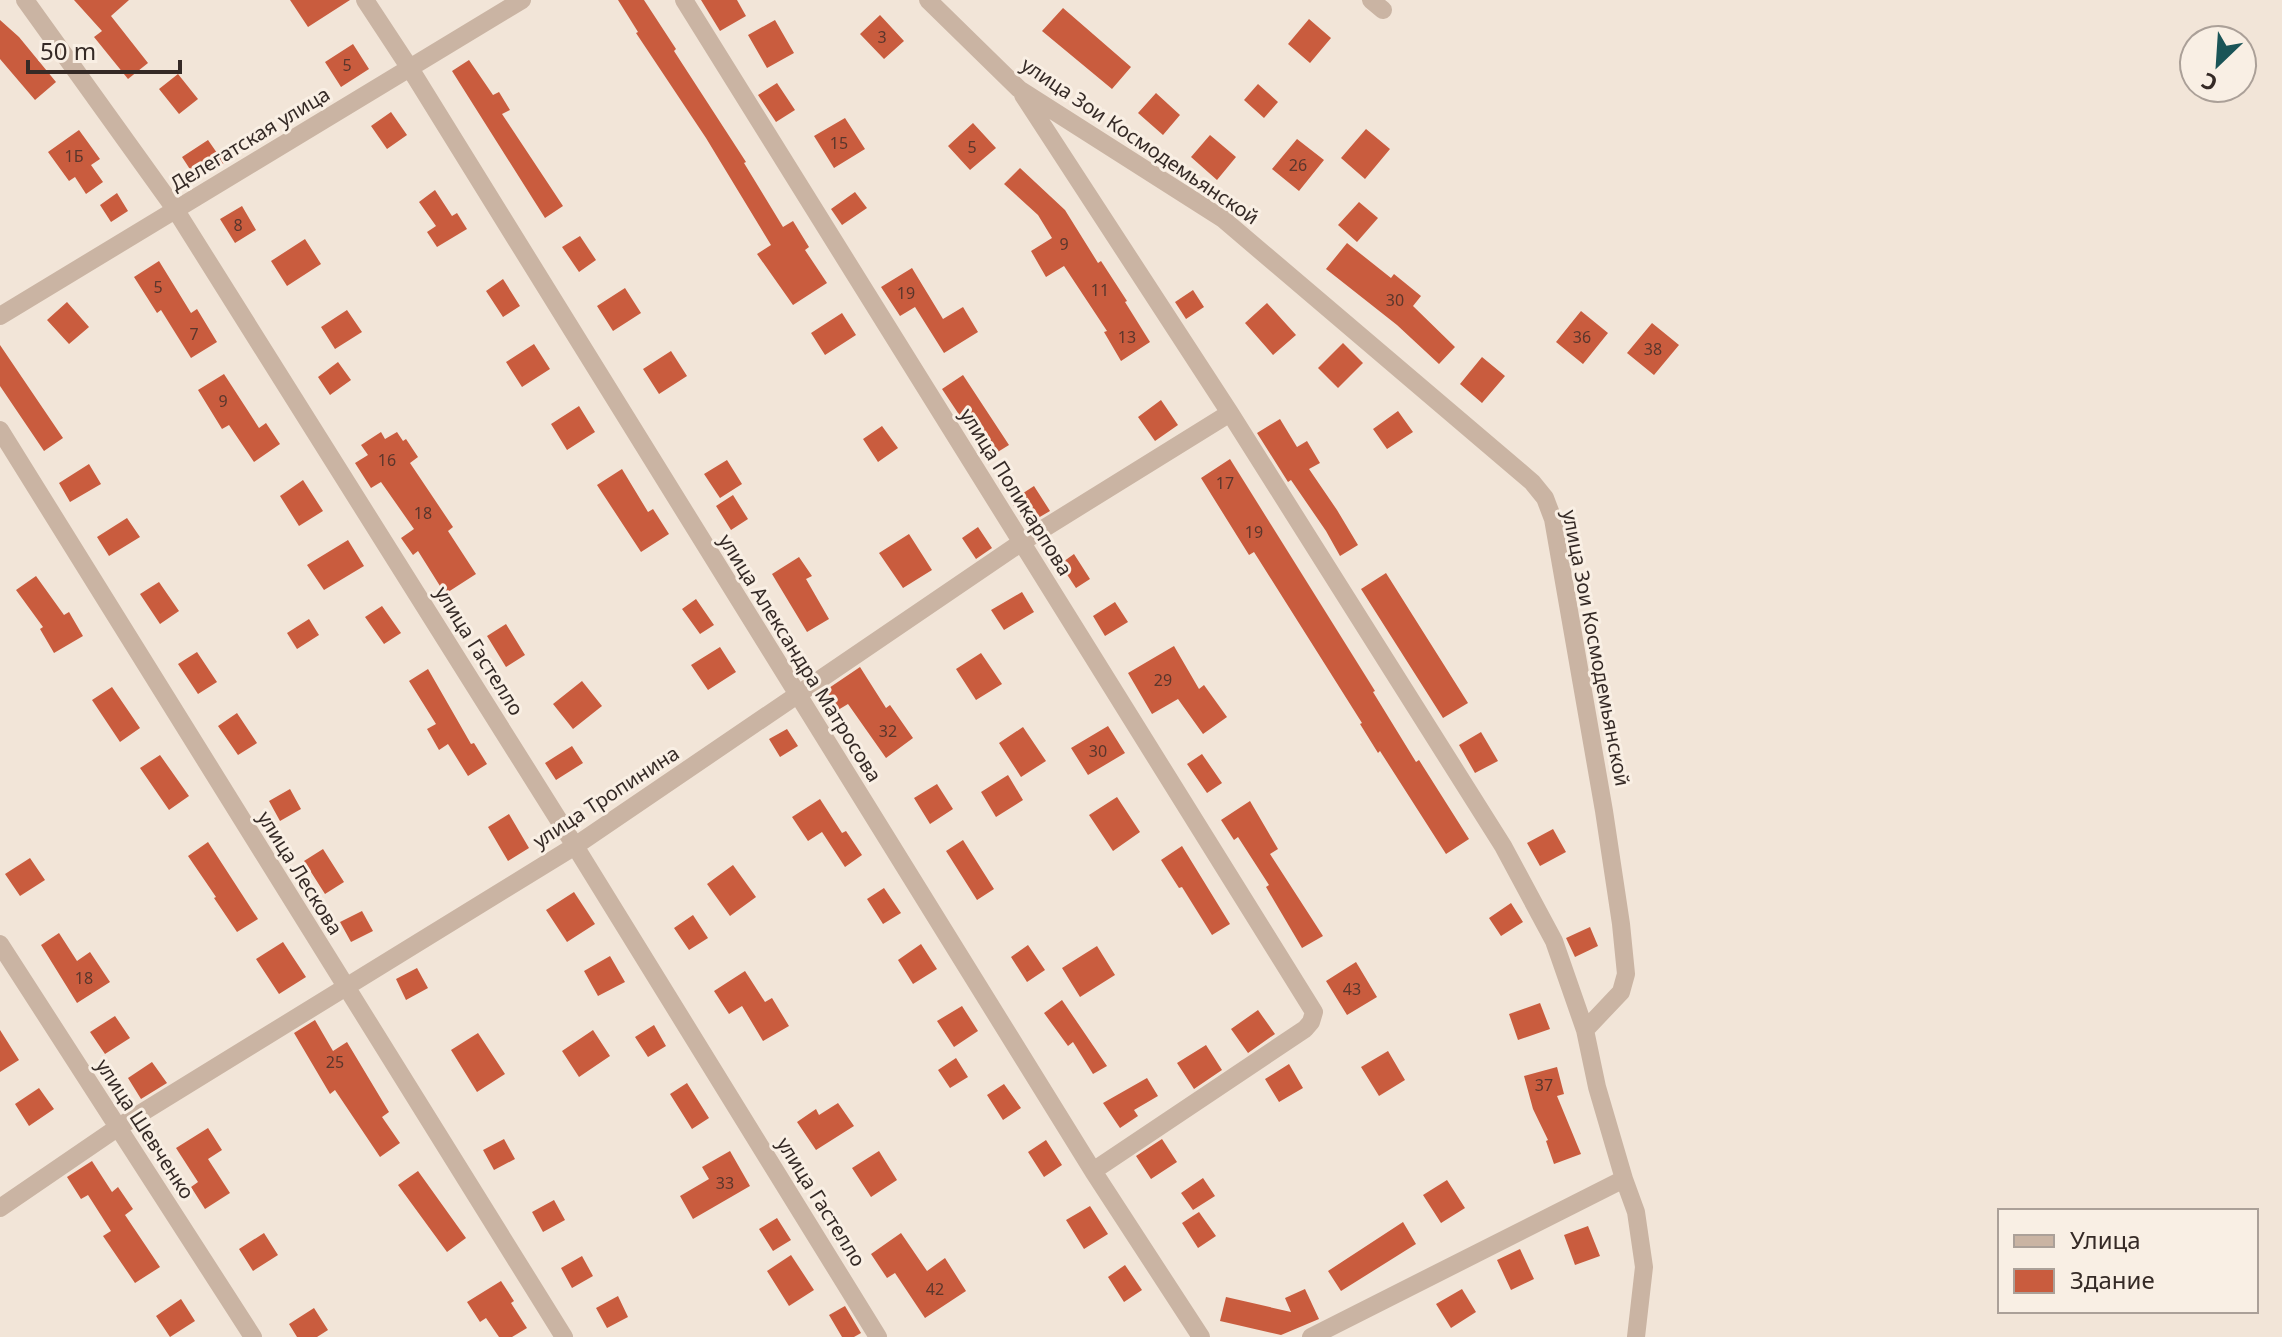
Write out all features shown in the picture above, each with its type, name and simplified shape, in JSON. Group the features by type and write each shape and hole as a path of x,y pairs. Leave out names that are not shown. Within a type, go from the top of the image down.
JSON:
{"street":[{"name":"улица Гастелло","path":"25,0 175,209 575,846 878,1337"},
{"name":"улица Александра Матросова","path":"365,0 1093,1171 1201,1337"},
{"name":"Делегатская улица","path":"0,316 522,0"},
{"name":"улица Поликарпова","path":"684,0 1312,1006 1314,1017 1305,1029 1093,1171"},
{"name":"улица Зои Космодемьянской","path":"928,0 1019,89 1223,219 1532,482 1545,498 1553,519 1604,811 1626,974 1621,992 1585,1030"},
{"path":"1019,89 1230,413 1503,846 1554,941 1585,1030 1597,1087 1636,1212 1644,1267 1636,1337"},
{"name":"улица Тропинина","path":"0,1208 117,1128 575,846 1022,542 1230,413"},
{"name":"улица Лескова","path":"0,430 564,1337"},
{"name":"улица Шевченко","path":"0,944 253,1337"},
{"path":"1311,1337 1624,1179"}],"building":[{"path":"74,0 129,0 111,16 148,63 128,79 94,37 102,31"},
{"path":"290,0 350,0 308,27"},
{"path":"618,0 644,0 783,227 793,221 809,247 805,250 827,283 793,305 757,254 771,245"},
{"path":"701,0 737,0 746,16 720,31"},
{"path":"1063,8 1131,67 1112,89 1042,31"},
{"path":"880,15 904,41 884,59 860,34"},
{"path":"1309,19 1331,38 1310,63 1288,44"},
{"path":"0,20 19,37 56,82 35,100 0,59"},
{"path":"775,20 794,53 767,68 748,35"},
{"path":"353,44 369,69 341,87 325,62"},
{"path":"469,60 493,95 499,92 510,110 502,114 563,206 545,218 452,71"},
{"path":"178,74 198,99 179,114 159,89"},
{"path":"777,83 795,110 776,122 758,95"},
{"path":"1258,84 1278,102 1264,118 1244,100"},
{"path":"1156,93 1180,115 1163,135 1138,113"},
{"path":"391,112 407,135 387,149 371,126"},
{"path":"845,118 865,149 834,168 814,136"},
{"path":"973,123 996,148 970,170 948,146"},
{"path":"1366,129 1390,149 1365,179 1341,158"},
{"path":"79,130 100,159 91,165 103,182 86,194 75,177 69,181 48,152"},
{"path":"1210,135 1236,157 1217,180 1191,157"},
{"path":"1297,139 1324,160 1299,191 1272,169"},
{"path":"208,140 224,163 197,180 182,157"},
{"path":"1020,168 1065,210 1098,263 1101,261 1127,301 1150,342 1121,361 1104,332 1107,331 1064,266 1046,277 1031,251 1052,238 1038,215 1004,184"},
{"path":"435,190 452,216 457,213 467,229 437,247 427,232 436,226 419,202"},
{"path":"855,192 867,208 842,225 831,209"},
{"path":"117,193 128,211 111,222 100,205"},
{"path":"1359,202 1378,218 1357,242 1338,225"},
{"path":"242,206 256,230 235,243 220,219"},
{"path":"580,236 596,260 579,272 562,247"},
{"path":"305,239 321,264 287,286 271,261"},
{"path":"1347,243 1391,278 1394,274 1421,296 1413,306 1455,347 1439,364 1397,325 1326,269"},
{"path":"159,261 191,313 197,309 217,342 191,358 161,310 157,313 134,277"},
{"path":"912,268 943,319 963,307 978,332 944,353 915,307 900,316 881,287"},
{"path":"503,279 520,306 503,317 486,291"},
{"path":"625,288 641,313 613,331 597,306"},
{"path":"1193,290 1204,307 1186,319 1175,302"},
{"path":"67,302 89,327 69,344 47,320"},
{"path":"1267,303 1296,335 1273,355 1245,323"},
{"path":"347,310 362,332 335,349 321,327"},
{"path":"1581,311 1608,333 1583,364 1556,342"},
{"path":"842,313 856,335 825,355 811,333"},
{"path":"1652,323 1679,345 1654,375 1627,353"},
{"path":"1343,343 1363,363 1338,388 1318,368"},
{"path":"534,344 550,369 522,387 506,362"},
{"path":"0,345 63,438 44,451 0,386"},
{"path":"671,351 687,376 659,394 643,369"},
{"path":"1482,357 1505,376 1482,403 1460,384"},
{"path":"338,362 351,380 330,395 318,377"},
{"path":"224,374 259,428 266,423 280,444 254,462 229,425 222,429 198,390"},
{"path":"963,375 1009,445 988,458 942,389"},
{"path":"1161,400 1178,425 1155,441 1138,417"},
{"path":"579,406 595,432 567,450 551,424"},
{"path":"1398,411 1413,432 1387,449 1373,429"},
{"path":"1280,419 1297,447 1307,441 1320,463 1309,469 1358,545 1340,556 1257,433"},
{"path":"882,426 898,448 878,462 863,439"},
{"path":"381,432 385,439 397,432 403,441 406,439 418,457 410,463 453,527 448,531 476,574 445,594 418,551 413,555 401,538 414,529 381,482 371,488 355,463 368,455 361,445"},
{"path":"1230,459 1416,762 1419,760 1469,839 1446,854 1380,751 1378,753 1254,552 1249,555 1201,478"},
{"path":"727,460 742,484 720,498 704,474"},
{"path":"89,464 101,484 70,502 59,483"},
{"path":"622,469 648,512 653,509 669,534 641,552 597,485"},
{"path":"303,480 323,511 299,526 280,496"},
{"path":"1034,486 1050,511 1026,525 1011,501"},
{"path":"733,495 748,519 731,530 716,506"},
{"path":"127,518 140,537 109,556 97,537"},
{"path":"978,527 992,548 976,559 962,538"},
{"path":"909,534 932,570 903,588 879,553"},
{"path":"348,540 364,566 324,590 307,565"},
{"path":"1074,554 1090,579 1076,588 1060,564"},
{"path":"799,557 812,576 806,579 829,619 807,632 772,574"},
{"path":"1386,573 1468,703 1443,718 1361,589"},
{"path":"36,576 64,615 69,612 83,636 54,653 40,629 43,627 16,590"},
{"path":"159,582 179,611 160,624 140,594"},
{"path":"1022,592 1034,612 1004,630 991,610"},
{"path":"696,599 714,625 700,634 682,609"},
{"path":"1115,602 1128,622 1105,636 1093,616"},
{"path":"382,606 401,633 384,644 365,617"},
{"path":"309,619 319,635 297,649 287,633"},
{"path":"506,624 525,655 506,667 487,636"},
{"path":"1174,646 1199,689 1204,685 1227,717 1203,734 1178,699 1152,714 1128,673"},
{"path":"720,647 736,672 708,690 691,665"},
{"path":"197,652 217,682 198,694 178,664"},
{"path":"981,653 1002,684 976,700 956,669"},
{"path":"860,667 886,708 890,705 913,738 886,758 848,704 838,710 826,690"},
{"path":"428,669 471,744 474,743 487,764 468,776 448,744 439,750 427,729 436,724 409,681"},
{"path":"582,681 602,706 573,729 553,704"},
{"path":"112,687 140,728 120,742 92,700"},
{"path":"237,713 257,743 238,755 218,726"},
{"path":"1108,726 1125,753 1088,775 1071,748"},
{"path":"1023,727 1046,761 1021,777 999,743"},
{"path":"787,729 798,746 780,757 769,739"},
{"path":"1481,732 1498,761 1475,773 1459,745"},
{"path":"572,746 583,763 556,780 545,763"},
{"path":"1202,754 1222,783 1207,793 1187,764"},
{"path":"160,755 189,796 169,810 140,768"},
{"path":"1008,775 1023,800 996,817 981,792"},
{"path":"937,784 953,809 930,824 914,798"},
{"path":"290,789 301,809 280,821 269,801"},
{"path":"1117,797 1140,832 1113,851 1089,815"},
{"path":"820,799 842,833 846,831 862,855 845,867 822,832 808,841 792,817"},
{"path":"1250,801 1278,849 1270,854 1323,936 1302,948 1266,887 1269,885 1238,837 1234,840 1221,820"},
{"path":"509,814 529,848 508,861 488,827"},
{"path":"1553,829 1566,852 1540,866 1527,843"},
{"path":"963,840 994,889 977,900 946,851"},
{"path":"208,842 258,919 237,932 188,856"},
{"path":"1182,846 1230,924 1212,935 1161,860"},
{"path":"323,849 344,882 325,894 304,861"},
{"path":"30,858 45,880 20,896 5,874"},
{"path":"733,865 756,897 730,916 707,884"},
{"path":"884,888 901,913 883,924 867,899"},
{"path":"574,892 595,924 567,942 546,910"},
{"path":"1511,903 1523,922 1501,936 1489,918"},
{"path":"362,911 373,931 351,942 340,922"},
{"path":"693,915 708,938 689,950 674,928"},
{"path":"1590,927 1598,946 1575,957 1566,938"},
{"path":"59,933 77,961 90,952 110,982 77,1003 41,945"},
{"path":"283,942 306,977 279,994 256,959"},
{"path":"921,944 937,969 913,984 898,960"},
{"path":"1028,945 1045,970 1027,982 1011,957"},
{"path":"1097,946 1115,975 1080,997 1062,968"},
{"path":"610,956 625,982 598,996 584,971"},
{"path":"1356,962 1377,997 1347,1015 1326,981"},
{"path":"417,968 428,988 406,1000 396,979"},
{"path":"745,971 765,1002 772,998 789,1026 763,1041 742,1006 729,1014 714,991"},
{"path":"1062,1000 1107,1066 1093,1074 1073,1042 1068,1046 1044,1013"},
{"path":"1540,1003 1550,1029 1518,1040 1509,1014"},
{"path":"962,1006 978,1031 954,1047 937,1021"},
{"path":"1258,1010 1275,1034 1248,1053 1231,1029"},
{"path":"115,1016 130,1038 105,1054 90,1032"},
{"path":"315,1020 333,1051 347,1042 389,1112 382,1117 400,1143 380,1157 335,1090 330,1094 294,1033"},
{"path":"654,1025 666,1046 648,1057 635,1037"},
{"path":"0,1030 19,1060 0,1072"},
{"path":"593,1030 610,1056 579,1077 562,1051"},
{"path":"478,1033 505,1074 477,1092 451,1050"},
{"path":"1206,1045 1222,1070 1194,1089 1177,1063"},
{"path":"1388,1051 1405,1080 1379,1096 1361,1067"},
{"path":"956,1058 968,1077 950,1088 938,1070"},
{"path":"152,1062 167,1083 141,1099 128,1078"},
{"path":"1289,1064 1303,1088 1279,1102 1265,1079"},
{"path":"1557,1067 1564,1094 1557,1096 1581,1154 1554,1164 1524,1076"},
{"path":"1147,1078 1158,1096 1134,1110 1138,1116 1120,1128 1103,1103"},
{"path":"687,1083 709,1118 692,1129 670,1094"},
{"path":"1004,1084 1021,1108 1003,1120 987,1095"},
{"path":"39,1088 54,1109 29,1126 15,1104"},
{"path":"838,1103 854,1126 816,1150 797,1122 816,1109 819,1115"},
{"path":"208,1128 222,1150 208,1159 230,1193 205,1209 191,1187 198,1182 176,1148"},
{"path":"504,1139 515,1159 494,1170 483,1150"},
{"path":"1162,1139 1177,1162 1151,1179 1136,1156"},
{"path":"1046,1140 1062,1165 1044,1177 1028,1152"},
{"path":"730,1151 750,1186 693,1219 680,1196 709,1179 702,1167"},
{"path":"879,1151 897,1180 871,1197 852,1168"},
{"path":"92,1161 112,1192 118,1187 133,1209 125,1215 160,1267 135,1283 103,1236 111,1231 88,1195 81,1199 67,1177"},
{"path":"418,1171 466,1238 447,1252 398,1185"},
{"path":"1203,1178 1215,1196 1193,1210 1181,1193"},
{"path":"1447,1180 1465,1208 1441,1223 1423,1195"},
{"path":"554,1200 565,1220 543,1232 532,1212"},
{"path":"1090,1206 1108,1234 1084,1249 1066,1220"},
{"path":"1199,1212 1216,1236 1198,1248 1182,1223"},
{"path":"777,1218 791,1240 773,1251 759,1229"},
{"path":"1403,1222 1416,1244 1341,1291 1328,1271"},
{"path":"1588,1226 1600,1256 1575,1265 1564,1235"},
{"path":"264,1233 278,1255 253,1271 239,1249"},
{"path":"901,1233 927,1271 945,1258 966,1291 925,1318 895,1273 887,1278 871,1254"},
{"path":"1520,1249 1534,1279 1511,1290 1497,1260"},
{"path":"791,1255 814,1290 789,1306 767,1271"},
{"path":"582,1256 593,1276 572,1288 561,1268"},
{"path":"1125,1265 1142,1290 1124,1302 1108,1277"},
{"path":"501,1281 527,1328 512,1337 499,1337 486,1318 480,1322 467,1302"},
{"path":"1305,1289 1319,1319 1281,1335 1220,1321 1226,1297 1291,1312 1285,1298"},
{"path":"1462,1289 1476,1312 1451,1328 1436,1304"},
{"path":"618,1296 628,1317 607,1328 596,1308"},
{"path":"181,1299 195,1321 170,1337 156,1316"},
{"path":"845,1306 861,1333 854,1337 842,1337 829,1315"},
{"path":"314,1308 328,1330 317,1337 297,1337 289,1324"}]}
